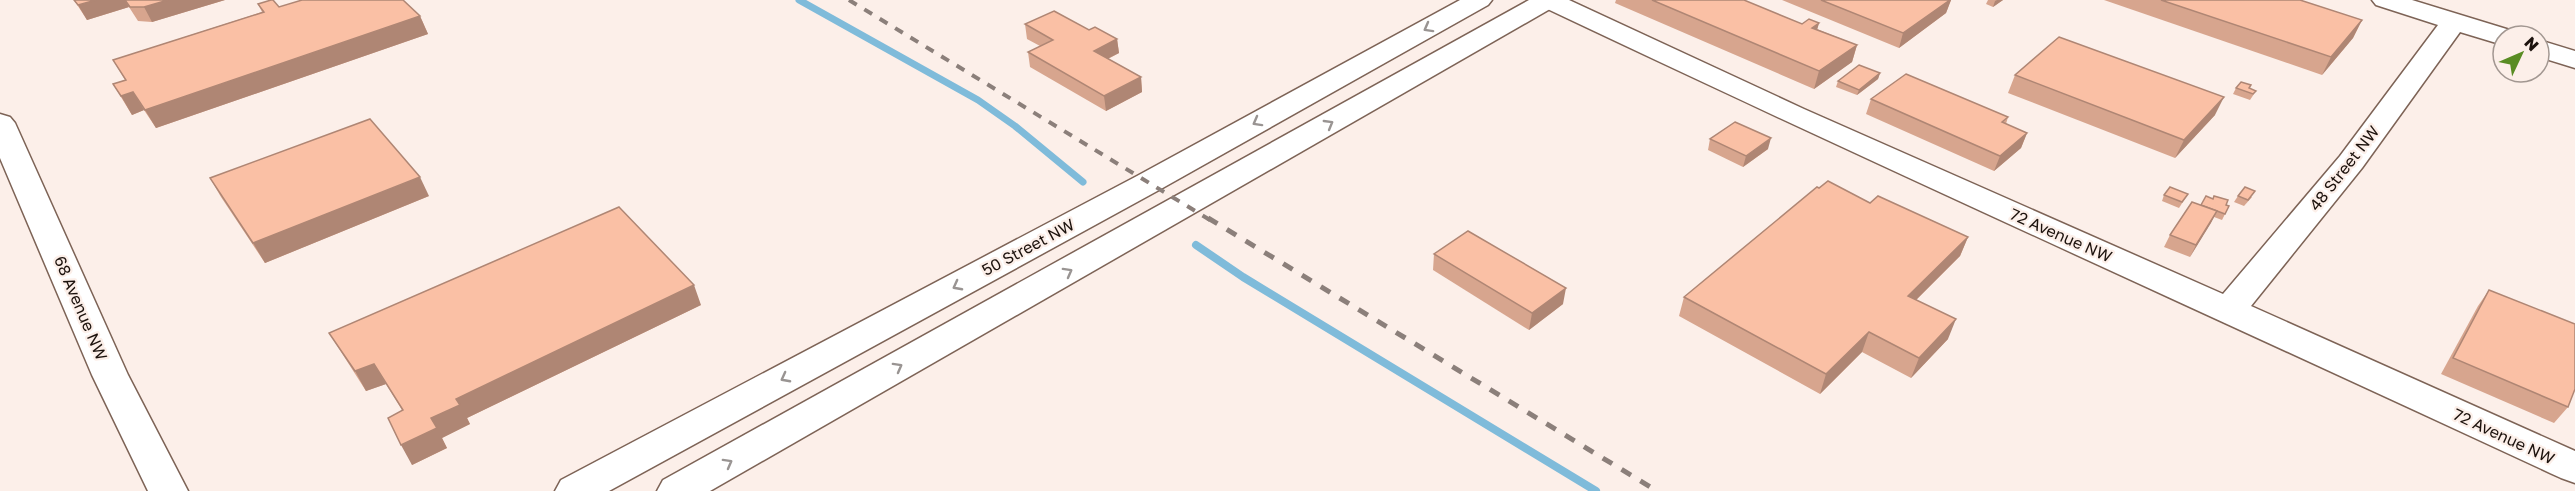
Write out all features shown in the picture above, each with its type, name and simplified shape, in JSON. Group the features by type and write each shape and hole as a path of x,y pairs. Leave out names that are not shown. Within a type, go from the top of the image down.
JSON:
{"street":[{"name":"50 Street NW","path":"575,491 1148,183 1479,0"},
{"name":"72 Avenue NW","path":"1548,0 1794,115 2575,468"},
{"path":"677,491 1548,0"},
{"path":"2385,0 2491,33"},
{"name":"48 Street NW","path":"2229,310 2351,162 2454,22"},
{"path":"2551,52 2575,60"},
{"name":"68 Avenue NW","path":"0,123 110,375 168,491"}],"building":[{"path":"74,0 96,0 78,5"},
{"path":"125,0 168,0 144,7 130,7"},
{"path":"271,0 279,7 302,0 403,0 420,16 145,110 133,92 121,96 113,84 126,80 113,60 264,12 258,4"},
{"path":"1652,0 1744,0 1802,24 1809,19 1819,23 1812,28 1857,45 1819,71"},
{"path":"1821,0 1950,0 1903,33"},
{"path":"2161,0 2300,0 2362,20 2331,57"},
{"path":"1054,11 1089,30 1095,27 1117,39 1094,51 1141,77 1104,96 1028,52 1053,40 1025,24"},
{"path":"2059,37 2224,97 2184,140 2015,75"},
{"path":"1859,65 1880,73 1859,90 1838,81"},
{"path":"1906,74 2008,117 2002,122 2027,133 2000,156 1871,99"},
{"path":"2241,82 2251,85 2249,88 2256,91 2253,94 2236,88"},
{"path":"370,119 420,177 253,243 210,178"},
{"path":"1735,122 1771,138 1746,156 1710,139"},
{"path":"1828,181 1870,203 1878,196 1968,237 1908,296 1956,319 1919,358 1869,332 1826,374 1684,297 1817,187 1819,188"},
{"path":"2170,187 2188,194 2182,202 2164,195"},
{"path":"2245,187 2255,191 2248,200 2238,196"},
{"path":"2206,196 2228,200 2226,205 2229,206 2225,214 2201,205"},
{"path":"2192,202 2217,211 2196,245 2170,235"},
{"path":"619,207 694,285 456,399 460,405 431,418 437,428 401,445 388,418 403,410 374,364 355,371 329,333"},
{"path":"1468,231 1566,288 1532,313 1434,254"},
{"path":"2489,290 2575,324 2575,389 2568,407 2453,358"}],"waterway":[{"path":"799,0 978,100 1015,126 1083,182"},
{"path":"1196,245 1243,277 1596,491"}],"railway":[{"path":"849,0 1210,220"},
{"path":"1208,218 1657,491"}]}
